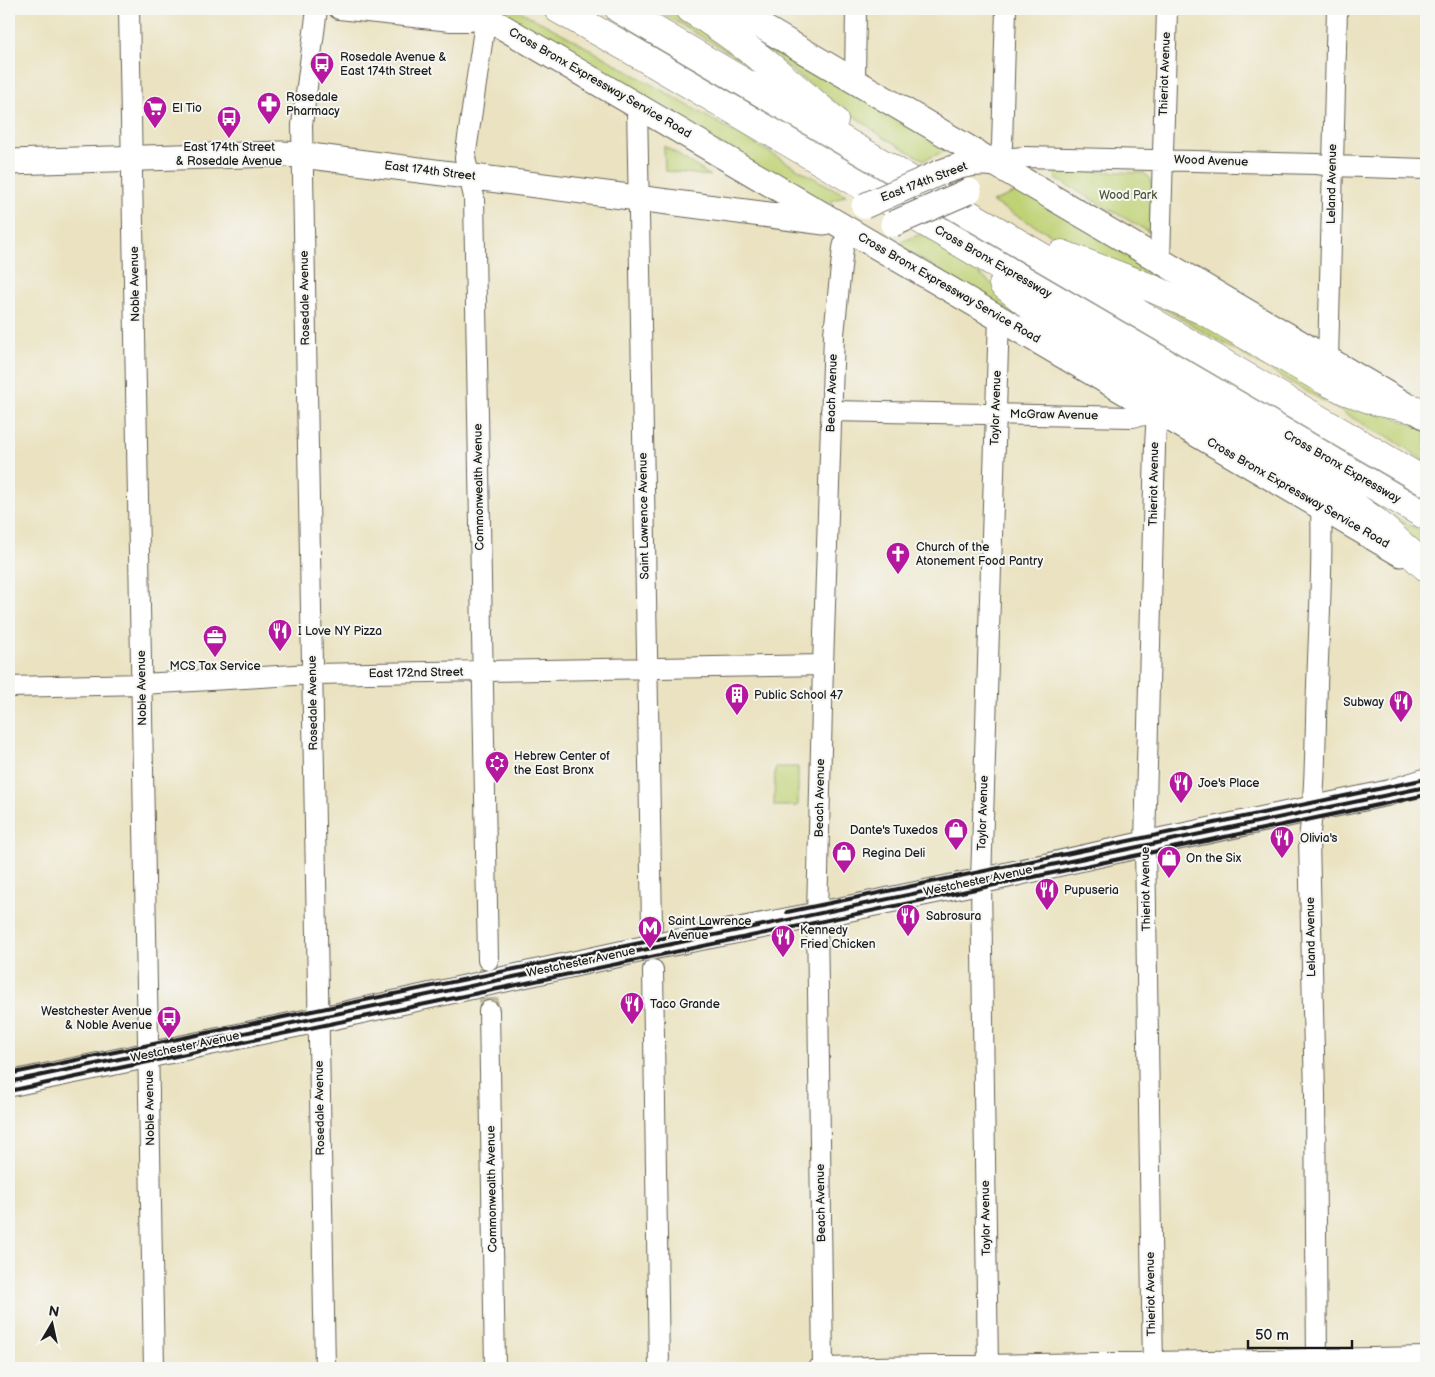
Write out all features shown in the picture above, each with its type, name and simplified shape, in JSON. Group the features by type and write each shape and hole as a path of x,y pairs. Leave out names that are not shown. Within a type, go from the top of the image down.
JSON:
{"highway":[{"name":"Cross Bronx Expressway","path":"558,9 1426,516"},
{"path":"619,9 1426,482"},
{"path":"690,9 749,48 895,171"},
{"path":"986,224 1185,302 1230,325 1346,391 1420,413"},
{"path":"939,230 1072,338 1098,355 1263,449 1346,500 1375,521 1426,568"}],"main road":[{"path":"732,9 1420,413"},
{"name":"Cross Bronx Expressway Service Road","path":"479,13 1426,568"},
{"name":"East 174th Street","path":"9,162 281,154 811,219 848,229 870,230 893,224 969,191 985,179 996,164"},
{"name":"East 174th Street","path":"848,229 854,216 864,206 958,166 971,163 996,164"},
{"name":"Westchester Avenue","path":"9,1084 318,1020 652,947 981,881 1145,844 1388,793 1426,782"},
{"name":"Westchester Avenue","path":"1388,793 1426,792"}],"street":[{"name":"Noble Avenue","path":"129,9 154,1368"},
{"name":"Rosedale Avenue","path":"317,9 302,115 301,136 325,1368"},
{"path":"339,9 458,22 470,21 479,13"},
{"path":"855,81 856,9"},
{"path":"996,164 1000,157 1002,145 1006,9"},
{"name":"Thieriot Avenue","path":"1160,260 1167,9"},
{"name":"Leland Avenue","path":"1328,359 1336,9"},
{"name":"Commonwealth Avenue","path":"479,13 465,158 474,197 488,960"},
{"name":"Saint Lawrence Avenue","path":"638,105 638,197 652,926"},
{"name":"Wood Avenue","path":"996,164 1013,158 1025,157 1317,164 1426,169"},
{"name":"Beach Avenue","path":"823,1368 817,915 834,334 844,242 848,229"},
{"name":"Taylor Avenue","path":"988,1367 981,881 999,317"},
{"name":"McGraw Avenue","path":"831,410 1132,417 1145,415 1157,410"},
{"name":"Thieriot Avenue","path":"1152,1365 1145,844 1157,410"},
{"name":"Leland Avenue","path":"1317,1364 1315,1095 1309,838 1313,809 1319,644 1321,507"},
{"name":"East 172nd Street","path":"9,686 142,684 312,674 823,665"},
{"path":"653,970 659,1368"},
{"name":"Commonwealth Avenue","path":"489,1011 495,1368"},
{"path":"819,1368 1317,1364 1426,1357"}],"green space":[{"path":"488,9 516,9 567,36 846,195 823,205"},
{"path":"654,9 672,9 704,27 750,65"},
{"path":"726,18 950,149 924,160 883,137 792,71"},
{"path":"664,146 711,176 665,171"},
{"name":"Wood Park","path":"1056,170 1144,173 1151,179 1151,227 1149,232 1056,179"},
{"path":"1021,190 1221,308 1059,239 992,202"},
{"path":"921,234 964,263 1019,306 1032,317 1028,324 896,244"},
{"path":"1133,291 1396,418 1426,430 1426,462 1386,435 1382,435"},
{"path":"1328,480 1426,534 1426,555"},
{"path":"775,767 798,767 798,806 774,806"}],"tunnel":[{"path":"488,968 489,1011"}],"railway":[{"path":"787,912 1426,779"},
{"path":"9,1082 1426,787"},
{"path":"9,1091 1426,795"},
{"path":"9,1074 712,928"}],"place":[{"name":"Rosedale Avenue & East 174th Street","path":"322,85"},
{"name":"Rosedale Pharmacy","path":"269,125"},
{"name":"El Tio","path":"155,129"},
{"name":"East 174th Street & Rosedale Avenue","path":"229,139"},
{"name":"Church of the Atonement Food Pantry","path":"898,575"},
{"name":"I Love NY Pizza","path":"280,652"},
{"name":"MCS Tax Service","path":"215,658"},
{"name":"Public School 47","path":"737,716"},
{"name":"Subway","path":"1401,723"},
{"name":"Hebrew Center of the East Bronx","path":"497,784"},
{"name":"Joe's Place","path":"1181,804"},
{"name":"Dante's Tuxedos","path":"956,851"},
{"name":"Olivia's","path":"1282,859"},
{"name":"Regina Deli","path":"844,874"},
{"name":"On the Six","path":"1169,879"},
{"name":"Pupuseria","path":"1047,911"},
{"name":"Sabrosura","path":"908,937"},
{"name":"Saint Lawrence Avenue","path":"650,949"},
{"name":"Kennedy Fried Chicken","path":"783,958"},
{"name":"Taco Grande","path":"632,1025"},
{"name":"Westchester Avenue & Noble Avenue","path":"169,1039"}]}
